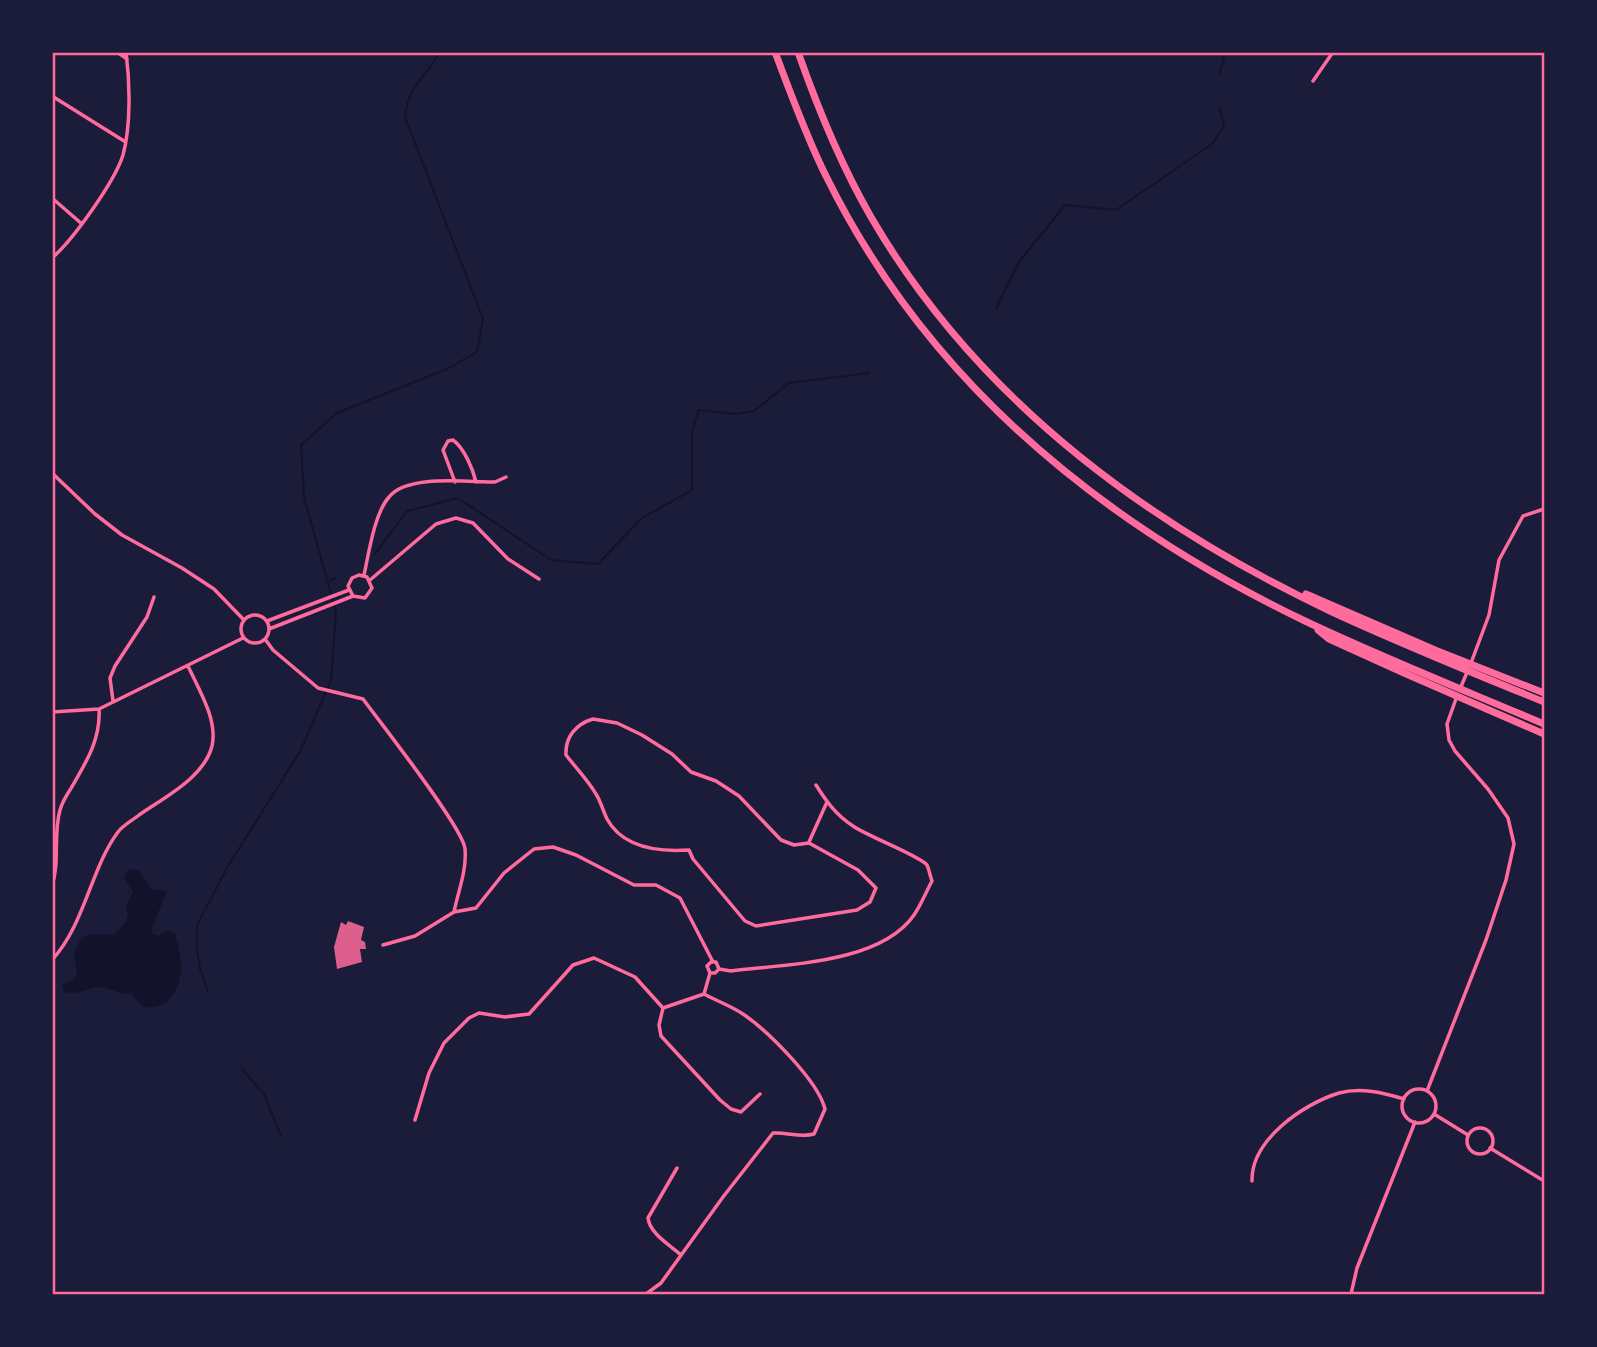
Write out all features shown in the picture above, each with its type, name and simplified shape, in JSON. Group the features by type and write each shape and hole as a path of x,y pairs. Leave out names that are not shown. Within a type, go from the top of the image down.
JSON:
{"highway":[{"path":"775,52 826,176 858,235 920,326 979,394 1046,457 1108,505 1172,548 1303,620 1423,674 1545,724"},
{"path":"798,52 825,125 870,215 912,281 971,355 1044,428 1106,478 1195,537 1273,581 1389,638 1545,702"},
{"path":"1273,581 1321,599 1459,660 1545,693"},
{"path":"1303,620 1329,639 1545,734"}],"street":[{"path":"117,52 127,60"},
{"path":"52,258 82,224 122,156 128,101 126,52"},
{"path":"1312,81 1333,52"},
{"path":"52,96 124,141"},
{"path":"52,198 82,224"},
{"path":"455,482 443,450 448,441 453,440 458,444 476,482"},
{"path":"52,473 95,514 122,535 214,589 244,620"},
{"path":"363,575 382,509 389,497 407,484 495,482 506,477"},
{"path":"1427,1091 1486,940 1506,880 1514,844 1508,818 1489,789 1455,751 1449,740 1448,716 1483,634 1500,560 1523,516 1545,509"},
{"path":"370,580 436,524 456,518 473,523 508,559 539,579"},
{"path":"269,629 353,596 361,598 369,595 372,588 370,580 363,575"},
{"path":"353,596 349,590 352,578 363,575"},
{"path":"267,621 349,590"},
{"path":"114,702 110,678 147,617 154,597"},
{"path":"253,615 263,617 267,621 269,629 265,639 250,643 243,638 241,632 244,620 253,615"},
{"path":"52,712 99,709 243,638"},
{"path":"265,639 273,650 318,688 363,699 440,806 466,846 465,868 454,912"},
{"path":"52,960 61,950 78,919 119,830 191,777 206,759 212,746 212,723 188,666"},
{"path":"52,886 56,877 56,834 60,807 94,748 100,724 99,709"},
{"path":"593,719 617,723 672,754 691,772 716,781 740,796 781,840 794,845 809,843 858,870 876,888 870,902 857,910 757,926 745,920 692,859 689,850 670,851 646,847 621,837 608,821 597,794 566,755 566,747 572,733 581,723 593,719"},
{"path":"719,969 731,971 810,961 866,950 894,935 915,915 932,881 928,866 919,858 888,846 853,827 831,809 816,785"},
{"path":"809,843 827,802"},
{"path":"383,945 415,936 454,912 476,908 504,873 534,849 553,847 576,855 601,870 634,884 656,885 680,898 719,969"},
{"path":"415,1120 429,1073 444,1043 453,1033 469,1018 479,1013 505,1017 529,1014 545,999 562,975 581,961 594,958 635,977 663,1008"},
{"path":"704,994 710,973 707,966 713,962"},
{"path":"710,973 719,969"},
{"path":"646,1294 661,1283 773,1133 807,1136 814,1133 825,1109 822,1098 799,1069 760,1026 740,1012 704,994 663,1008"},
{"path":"663,1008 659,1025 661,1036 720,1100 740,1112 760,1094"},
{"path":"1413,1090 1427,1091 1436,1101 1434,1114 1426,1122 1415,1122 1404,1113 1404,1099 1413,1090"},
{"path":"1252,1181 1251,1169 1263,1143 1301,1111 1340,1093 1378,1091 1404,1099"},
{"path":"1434,1114 1468,1135"},
{"path":"1351,1294 1357,1268 1415,1122"},
{"path":"1480,1128 1486,1130 1492,1142 1490,1148 1479,1154 1473,1152 1468,1147 1468,1135 1480,1128"},
{"path":"1490,1148 1545,1181"},
{"path":"677,1168 648,1218 656,1234 681,1255"}],"shaded area":[{"path":"131,869 139,871 152,889 167,891 151,930 158,936 168,930 175,934 181,961 177,988 165,1003 154,1007 143,1006 131,994 101,987 77,993 64,992 62,985 74,979 77,974 74,954 81,940 90,935 115,934 125,923 128,914 126,906 133,892 124,878"}],"building":[{"path":"348,921 364,927 361,940 365,942 366,949 360,949 362,962 337,969 334,947 341,922 346,925"}],"waterway":[{"path":"208,991 200,969 197,925 228,866 301,750 331,680 336,612 304,497 301,445 337,413 447,369 477,352 483,319 405,117 410,95 439,52"},
{"path":"1220,73 1225,52"},
{"path":"996,308 1019,262 1065,205 1116,210 1212,144 1224,126 1220,108"},
{"path":"375,554 407,511 458,498 551,560 598,564 642,518 692,490 692,432 699,410 735,414 754,411 789,383 869,373"},
{"path":"328,581 336,578"},
{"path":"242,1069 264,1094 281,1136"}]}
